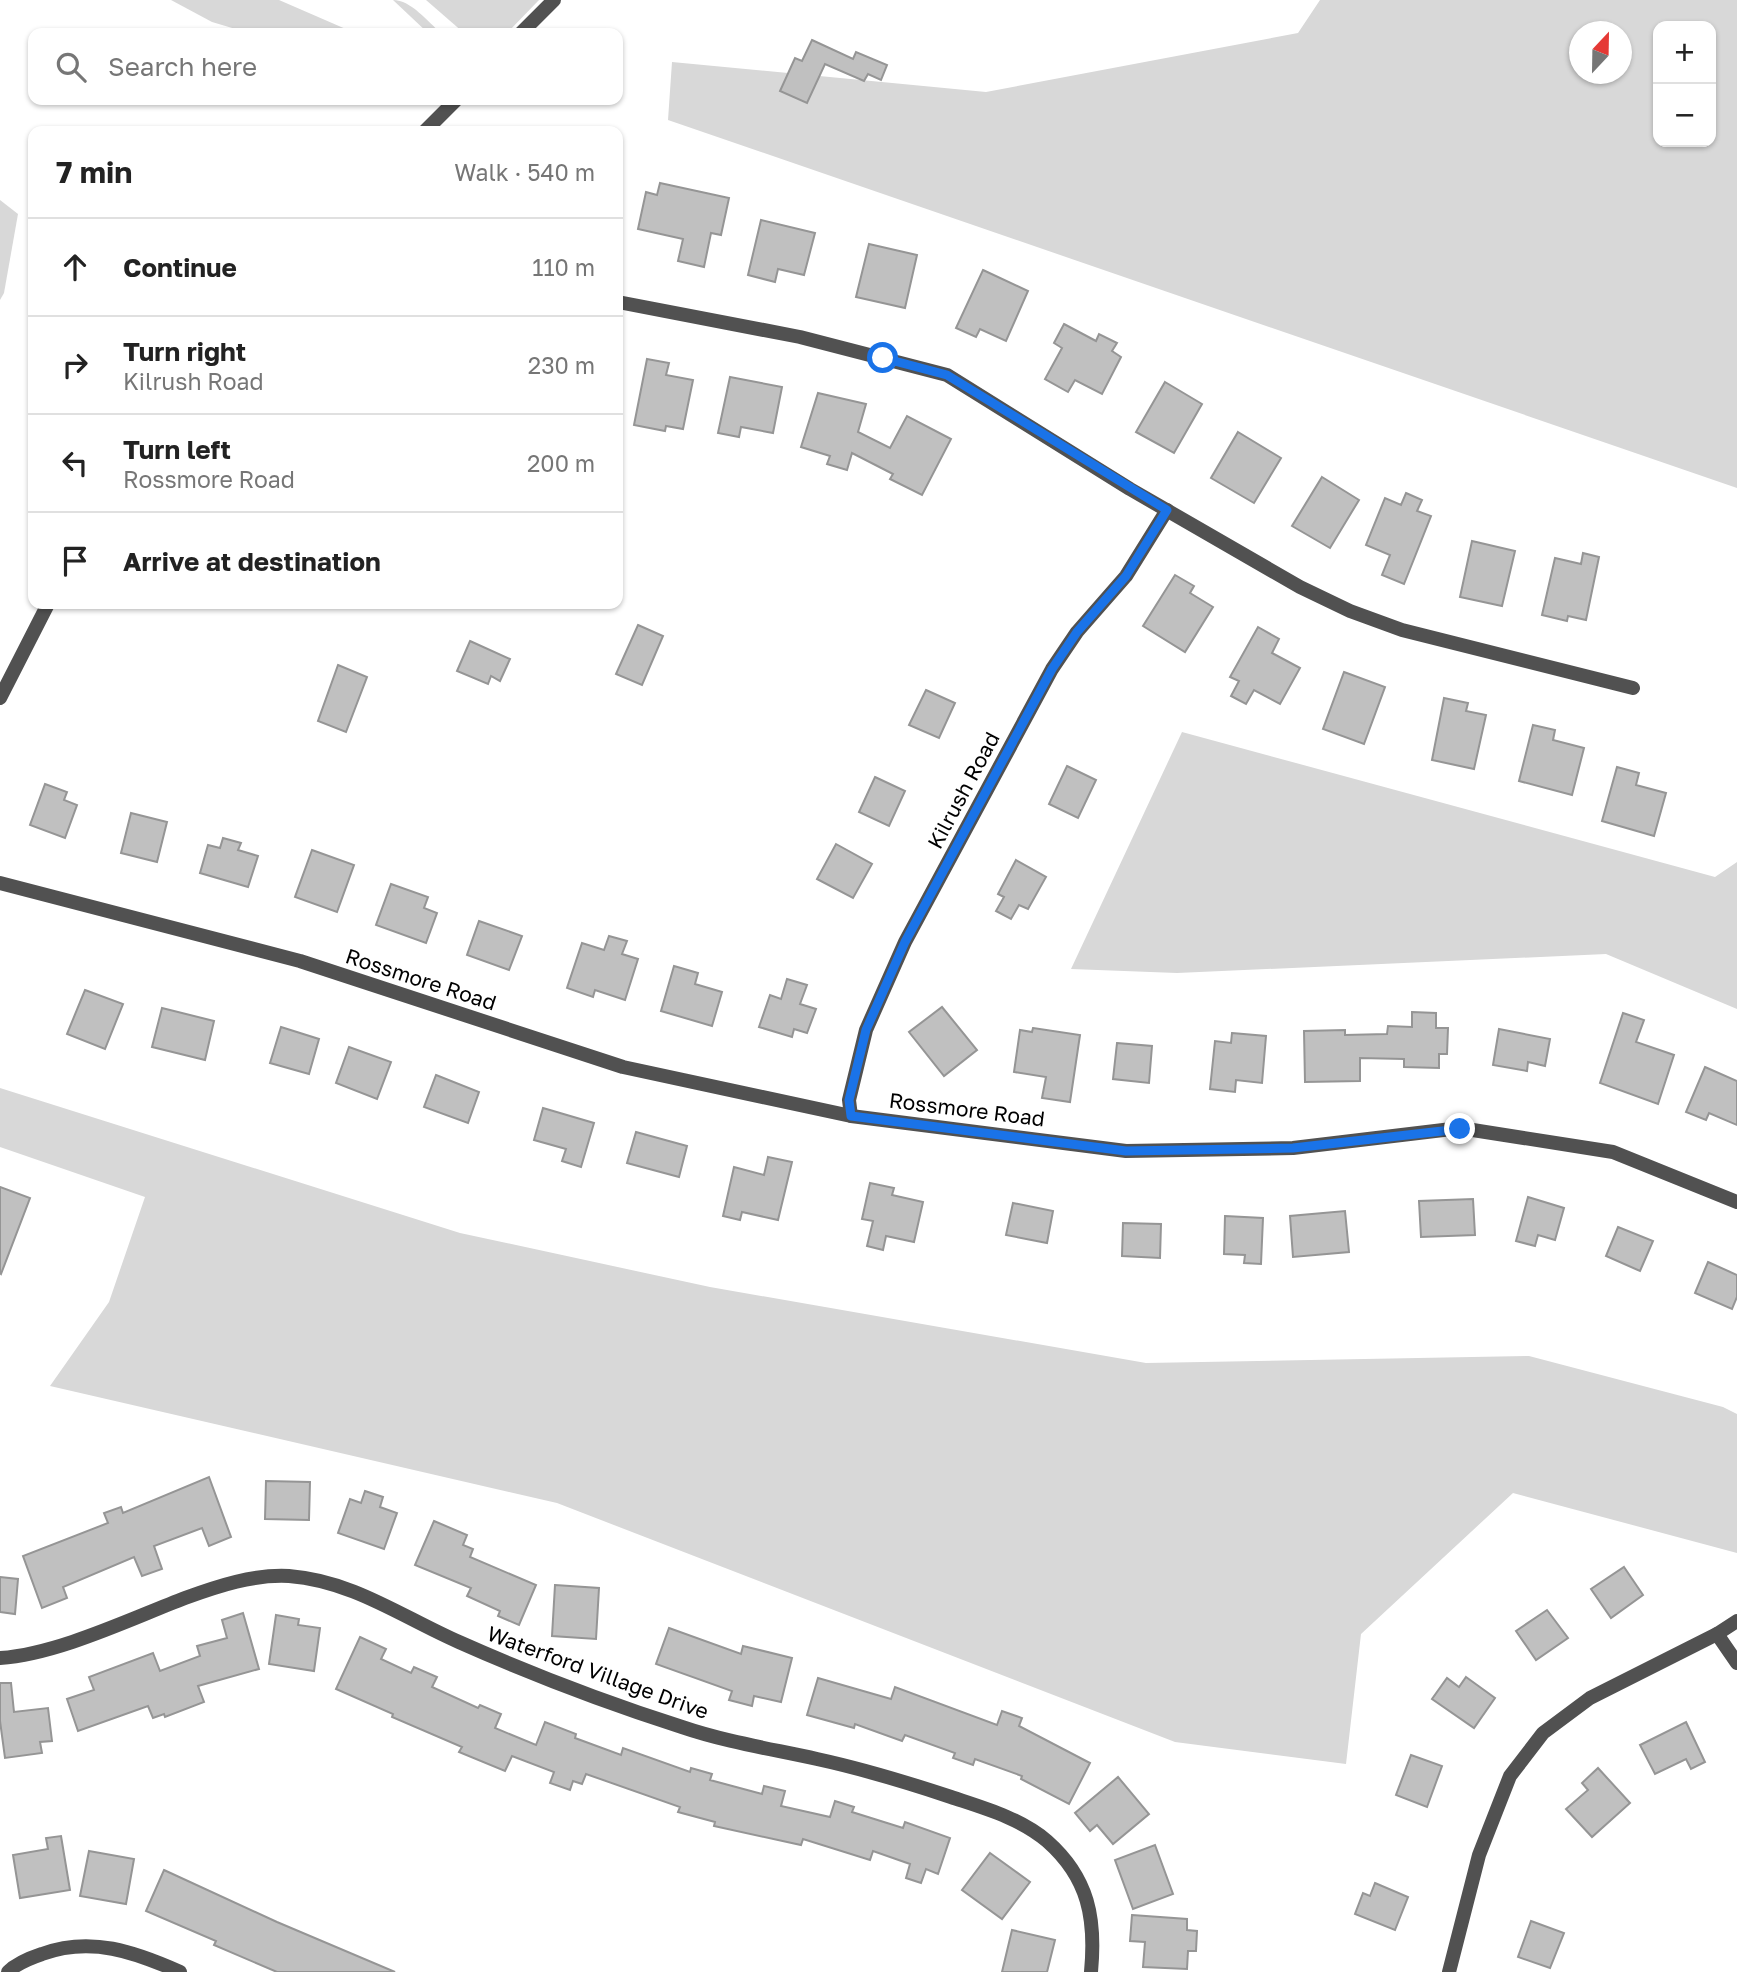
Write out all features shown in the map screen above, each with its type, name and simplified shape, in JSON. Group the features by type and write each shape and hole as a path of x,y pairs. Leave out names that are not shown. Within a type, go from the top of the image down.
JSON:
{"street":[{"path":"526,28 554,0"},
{"path":"430,126 451,105"},
{"path":"623,303 800,337 947,375 1167,510 1300,587 1350,611 1402,630 1633,688"},
{"name":"Kilrush Road","path":"851,1116 849,1100 866,1030 905,942 1052,669 1077,632 1126,576 1167,510"},
{"path":"0,698 45,609"},
{"name":"Rossmore Road","path":"0,883 300,961 622,1067 851,1116 1126,1151 1293,1148 1460,1129 1613,1152 1737,1202"},
{"name":"Waterford Village Drive","path":"0,1658 51,1649 216,1586 254,1578 287,1576 340,1586 382,1602 449,1638 503,1662 682,1727 737,1743 882,1774 992,1810 1024,1825 1047,1841 1067,1862 1083,1886 1091,1913 1091,1972"},
{"path":"1449,1972 1479,1855 1510,1776 1543,1732 1590,1698 1717,1634 1737,1621"},
{"path":"1717,1634 1737,1663"},
{"path":"8,1972 31,1957 56,1949 86,1945 135,1953 180,1972"}],"shaded area":[{"path":"171,0 279,0 343,28 232,28 212,22"},
{"path":"393,0 413,8 436,28 423,28"},
{"path":"426,0 539,0 512,28 458,28"},
{"path":"1320,0 1737,0 1737,488 668,120 672,62 986,92 1298,33"},
{"path":"0,200 18,214 4,293 0,300"},
{"path":"1182,732 1715,877 1737,862 1737,1009 1606,954 1177,973 1071,969"},
{"path":"0,1088 460,1233 710,1287 1146,1363 1529,1356 1723,1407 1737,1414 1737,1553 1513,1493 1361,1634 1346,1764 1175,1742 557,1503 50,1386 109,1302 145,1197 0,1147"}],"building":[{"path":"812,40 853,59 856,52 887,65 881,80 868,74 864,81 825,64 807,103 780,91 795,58 802,61"},
{"path":"660,183 729,198 721,235 711,233 704,267 678,261 683,239 638,229 646,192 657,195"},
{"path":"761,220 815,233 804,275 778,269 775,282 748,275"},
{"path":"869,244 917,255 905,308 856,297"},
{"path":"983,270 1028,291 1006,341 980,329 976,337 956,328"},
{"path":"1064,324 1096,341 1099,334 1117,343 1112,351 1121,357 1102,394 1075,380 1068,392 1045,379 1062,348 1054,343"},
{"path":"647,359 669,363 666,375 693,380 683,429 666,426 665,431 634,425"},
{"path":"730,377 782,387 773,433 741,427 739,437 718,433"},
{"path":"1165,382 1202,404 1174,453 1136,432"},
{"path":"818,393 866,404 858,432 890,448 907,416 951,439 922,495 890,479 893,474 852,453 847,470 827,464 830,456 801,447"},
{"path":"1238,432 1281,458 1254,503 1211,478"},
{"path":"1322,477 1359,500 1330,548 1292,526"},
{"path":"1406,493 1422,500 1417,511 1431,516 1404,584 1382,575 1390,555 1366,545 1385,498 1401,505"},
{"path":"1472,541 1515,551 1502,606 1460,597"},
{"path":"1583,553 1599,557 1586,620 1568,616 1567,621 1542,615 1555,558 1581,564"},
{"path":"1175,575 1194,586 1190,593 1213,607 1185,652 1143,626"},
{"path":"638,625 663,636 642,685 616,674"},
{"path":"1258,627 1279,639 1272,653 1300,668 1280,704 1254,690 1246,704 1231,696 1239,681 1230,677"},
{"path":"470,641 510,659 500,681 491,676 488,684 457,671"},
{"path":"338,665 367,677 346,732 318,721"},
{"path":"1344,672 1385,687 1364,744 1323,729"},
{"path":"926,690 955,703 939,738 909,725"},
{"path":"1444,698 1468,703 1466,711 1486,715 1474,769 1432,760"},
{"path":"1533,725 1555,730 1553,740 1584,748 1572,795 1519,781"},
{"path":"1067,766 1096,780 1078,818 1049,804"},
{"path":"1617,767 1639,773 1636,785 1666,793 1654,836 1602,821"},
{"path":"875,777 905,791 889,826 859,812"},
{"path":"45,784 67,792 64,800 77,805 65,838 30,825"},
{"path":"131,813 167,822 157,862 121,853"},
{"path":"223,838 241,843 238,850 258,856 248,887 200,873 208,845 220,848"},
{"path":"836,844 872,864 853,898 817,879"},
{"path":"312,850 354,865 337,912 295,897"},
{"path":"1016,860 1046,877 1028,909 1019,905 1011,919 996,911 1004,897 998,894"},
{"path":"391,884 428,897 424,908 437,913 426,943 376,925"},
{"path":"479,921 522,936 509,970 467,955"},
{"path":"609,936 627,941 622,954 638,959 625,1000 595,990 593,997 567,988 582,943 604,950"},
{"path":"674,966 698,973 695,984 722,992 712,1026 661,1011"},
{"path":"787,979 807,985 800,1004 816,1009 807,1033 794,1029 792,1037 759,1027 770,995 781,999"},
{"path":"85,990 123,1004 105,1049 67,1034"},
{"path":"942,1007 977,1050 944,1076 909,1032"},
{"path":"162,1008 214,1021 205,1060 152,1047"},
{"path":"1412,1012 1436,1013 1436,1028 1448,1028 1447,1054 1439,1054 1439,1068 1404,1067 1404,1059 1360,1058 1360,1081 1305,1082 1304,1031 1345,1030 1345,1035 1387,1034 1388,1026 1412,1027"},
{"path":"1623,1013 1644,1020 1636,1042 1674,1055 1658,1104 1600,1083"},
{"path":"281,1027 319,1039 309,1074 270,1063"},
{"path":"1033,1028 1080,1035 1070,1102 1042,1098 1046,1077 1014,1072 1020,1030 1032,1032"},
{"path":"1499,1029 1550,1039 1545,1066 1528,1062 1527,1071 1493,1065"},
{"path":"1232,1033 1266,1036 1262,1083 1236,1080 1235,1092 1210,1089 1215,1041 1231,1043"},
{"path":"1117,1043 1152,1046 1149,1083 1113,1079"},
{"path":"349,1047 391,1062 377,1099 336,1083"},
{"path":"1705,1067 1737,1081 1737,1125 1709,1113 1706,1120 1686,1112"},
{"path":"436,1075 479,1092 468,1123 424,1107"},
{"path":"543,1108 594,1123 581,1167 562,1161 566,1149 534,1140"},
{"path":"636,1132 687,1146 679,1177 627,1163"},
{"path":"768,1157 792,1162 778,1220 742,1212 740,1220 723,1216 734,1167 764,1175"},
{"path":"870,1183 894,1188 892,1195 923,1202 914,1242 886,1236 883,1250 867,1246 873,1221 862,1219"},
{"path":"0,1187 30,1198 1,1274 0,1273"},
{"path":"1528,1197 1564,1208 1555,1240 1538,1235 1535,1246 1516,1241"},
{"path":"1473,1199 1475,1235 1421,1237 1419,1201"},
{"path":"1013,1203 1053,1211 1047,1243 1006,1235"},
{"path":"1345,1211 1349,1252 1293,1257 1290,1216"},
{"path":"1225,1216 1263,1218 1261,1264 1244,1263 1245,1255 1224,1254"},
{"path":"1123,1223 1161,1224 1160,1258 1122,1256"},
{"path":"1618,1227 1653,1241 1640,1271 1606,1256"},
{"path":"1708,1262 1737,1275 1737,1297 1732,1309 1695,1293"},
{"path":"209,1477 231,1537 209,1546 202,1528 154,1546 162,1569 142,1576 134,1557 63,1587 67,1598 42,1608 23,1556 108,1523 104,1513 121,1507 123,1513"},
{"path":"266,1481 310,1482 309,1520 265,1519"},
{"path":"365,1491 383,1497 380,1507 397,1513 384,1549 338,1533 350,1499 361,1503"},
{"path":"434,1521 467,1535 463,1545 473,1549 470,1557 536,1585 519,1625 498,1616 500,1611 467,1596 471,1588 415,1565"},
{"path":"1624,1567 1643,1595 1611,1618 1591,1589"},
{"path":"0,1577 18,1579 15,1614 0,1612"},
{"path":"555,1585 599,1588 596,1639 552,1636"},
{"path":"1547,1610 1568,1638 1536,1660 1516,1631"},
{"path":"243,1613 259,1669 198,1686 204,1702 165,1717 164,1714 153,1718 148,1706 78,1731 67,1699 94,1690 89,1677 153,1653 160,1671 200,1656 197,1646 227,1638 222,1620"},
{"path":"276,1615 299,1619 298,1625 320,1628 314,1671 269,1664"},
{"path":"669,1628 741,1654 743,1646 792,1658 781,1702 754,1696 752,1706 729,1700 732,1691 656,1664"},
{"path":"360,1637 386,1649 381,1659 411,1673 414,1667 437,1677 432,1687 478,1708 480,1705 501,1714 495,1728 536,1745 545,1722 576,1734 575,1738 621,1755 623,1748 690,1772 691,1768 712,1774 710,1780 762,1794 764,1786 785,1791 781,1806 830,1817 835,1801 854,1807 852,1812 903,1828 905,1822 950,1838 938,1874 926,1869 921,1883 906,1878 910,1864 873,1851 870,1860 803,1839 801,1845 714,1826 715,1822 678,1812 680,1807 586,1774 582,1784 573,1781 570,1790 550,1783 554,1772 512,1756 505,1771 459,1752 462,1747 336,1689"},
{"path":"1466,1677 1495,1698 1474,1728 1432,1699 1447,1678 1459,1687"},
{"path":"818,1678 891,1699 895,1687 997,1725 1002,1711 1022,1718 1019,1726 1090,1763 1069,1804 1021,1779 1022,1776 975,1759 973,1765 953,1758 955,1753 905,1735 902,1741 855,1724 854,1728 807,1715"},
{"path":"0,1683 11,1683 14,1712 48,1708 52,1741 40,1742 42,1753 5,1758 0,1721"},
{"path":"1686,1722 1705,1762 1691,1769 1686,1759 1655,1774 1640,1745"},
{"path":"1411,1755 1442,1766 1427,1807 1396,1795"},
{"path":"1598,1768 1630,1803 1592,1837 1566,1809 1588,1790 1582,1783"},
{"path":"1118,1777 1149,1814 1113,1844 1097,1825 1090,1831 1075,1813"},
{"path":"61,1836 70,1890 20,1898 13,1855 48,1849 46,1838"},
{"path":"1155,1845 1173,1894 1133,1909 1115,1860"},
{"path":"89,1851 134,1859 126,1904 80,1896"},
{"path":"990,1853 1030,1882 1002,1919 962,1890"},
{"path":"164,1870 395,1972 277,1972 214,1945 216,1941 146,1911"},
{"path":"1375,1883 1408,1897 1395,1930 1355,1914 1363,1893 1370,1896"},
{"path":"1132,1915 1187,1919 1187,1930 1197,1931 1196,1951 1188,1951 1187,1969 1143,1967 1145,1942 1130,1941"},
{"path":"1531,1921 1564,1933 1550,1968 1518,1957"},
{"path":"1012,1930 1055,1940 1047,1972 1002,1972"}],"route":[{"path":"883,358 947,375 1167,510 1126,576 1077,632 1052,669 905,942 866,1030 849,1100 851,1116 1126,1151 1293,1148 1460,1129"}]}
